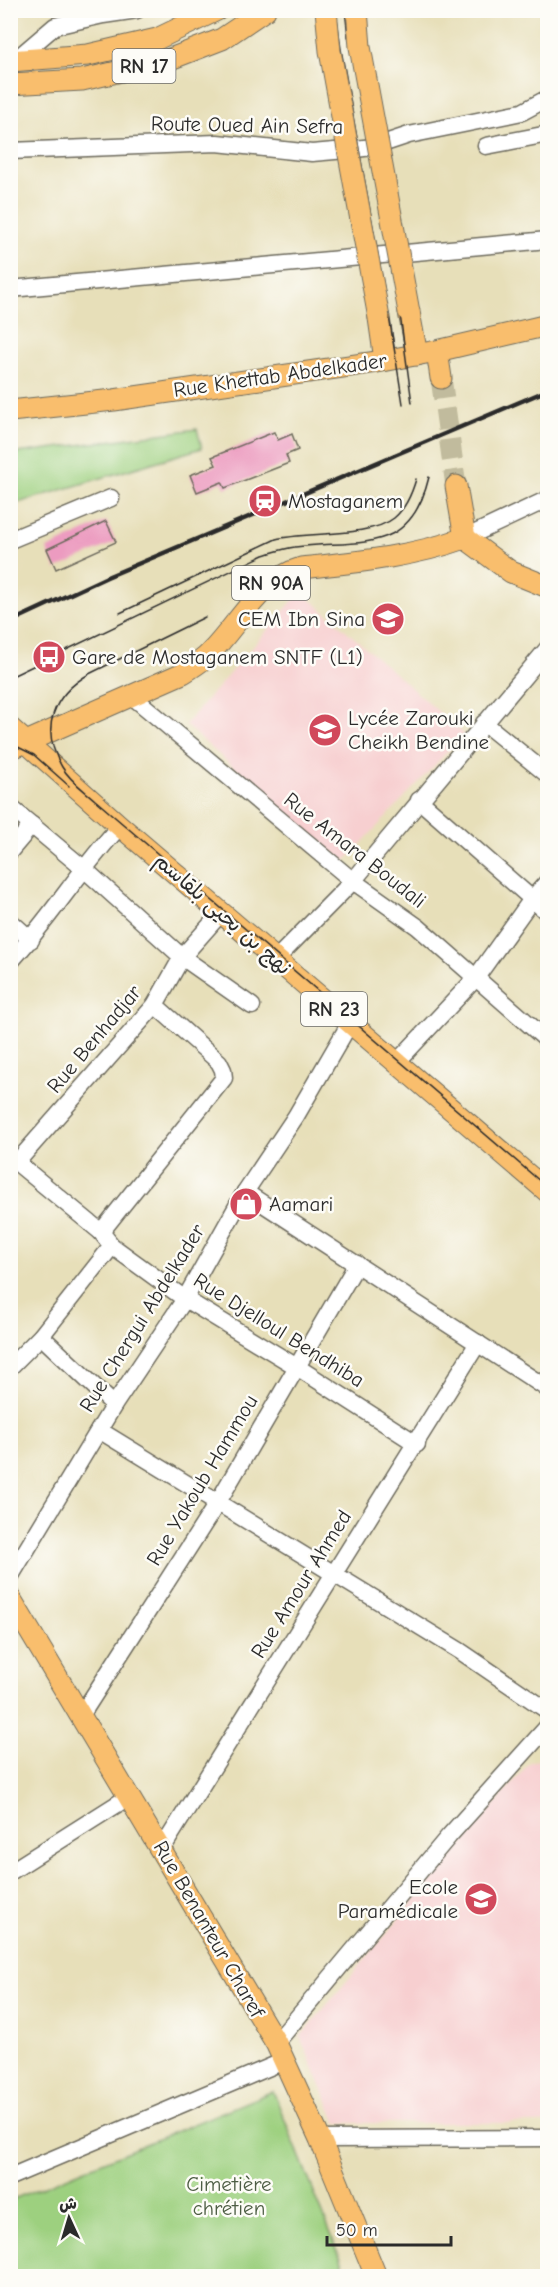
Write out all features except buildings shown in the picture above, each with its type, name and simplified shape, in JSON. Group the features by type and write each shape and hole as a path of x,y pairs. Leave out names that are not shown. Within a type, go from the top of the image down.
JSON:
{"main road":[{"name":"RN 17","path":"12,61 88,56 157,39 218,10"},
{"name":"RN 17","path":"10,84 82,80 165,62 222,39 266,10"},
{"path":"326,10 330,51 385,360"},
{"path":"357,10 360,47 409,312 441,378"},
{"name":"Rue Khettab Abdelkader","path":"10,411 114,400 385,360 427,353 548,325"},
{"path":"456,486 465,538 511,572 548,587"},
{"name":"RN 90A","path":"19,746 183,673 208,655 267,587 288,572 301,568 396,557 438,548 465,538"},
{"name":"نهج بن يحيى بلقاسم","path":"10,728 19,746 120,826 548,1192"},
{"name":"Rue Benanteur Charef","path":"10,1598 80,1717 162,1848 280,2052 320,2139 376,2277"}],"street":[{"path":"12,61 55,26 137,10"},
{"name":"Route Oued Ain Sefra","path":"10,151 217,143 312,153 346,150 373,147 409,135 522,112 548,98"},
{"path":"486,146 548,134"},
{"path":"10,289 548,240"},
{"path":"10,540 111,498"},
{"path":"465,538 548,499"},
{"path":"276,959 353,881 548,648"},
{"name":"Rue Amara Boudali","path":"132,696 353,881 418,927 548,1041"},
{"path":"484,723 548,776"},
{"path":"419,800 548,913"},
{"path":"10,807 183,957 252,1006"},
{"path":"10,851 32,825"},
{"path":"10,962 31,940 83,868 120,826"},
{"path":"396,1063 475,979 532,899 548,881"},
{"name":"Rue Benhadjar","path":"14,1159 155,1005 183,957 221,913"},
{"path":"10,921 31,940"},
{"path":"101,1232 224,1078 219,1062 155,1005"},
{"name":"Rue Chergui Abdelkader","path":"10,1577 114,1405 185,1299 245,1192 296,1116 350,1023"},
{"name":"Rue Djelloul Bendhiba","path":"14,1159 101,1232 112,1246 185,1299 417,1444"},
{"path":"245,1192 548,1389"},
{"path":"10,1367 40,1336 112,1246"},
{"name":"Rue Yakoub Hammou","path":"80,1717 218,1502 357,1263"},
{"path":"40,1336 114,1405"},
{"name":"Rue Amour Ahmed","path":"162,1848 417,1444 478,1343"},
{"path":"99,1430 460,1651 548,1711"},
{"path":"10,2177 280,2052 449,1836 548,1726"},
{"path":"10,1872 130,1796"},
{"path":"320,2139 548,2138"}],"shaded area":[{"name":"Lycée Zarouki Cheikh Bendine","path":"301,591 464,734 343,863 185,725"},
{"name":"Ecole Paramédicale","path":"547,1758 547,2123 337,2123 300,2037 530,1762"}],"green space":[{"path":"197,429 202,448 11,505 11,454"},
{"name":"Cimetière chrétien","path":"273,2091 348,2276 11,2276 11,2200"}],"tunnel":[{"path":"441,378 456,486"}],"tram line":[{"path":"336,10 403,404"},
{"path":"345,10 348,37"},
{"path":"354,70 400,314 412,403"},
{"path":"10,677 264,555 295,547 379,539 395,532 409,521 420,503 429,477"},
{"path":"120,613 276,539 355,531 384,524 402,510 416,479"},
{"path":"205,617 89,674 66,692 53,714 51,726 51,739 62,767 77,785 548,1188"},
{"path":"10,743 34,755 69,786"}],"railway":[{"path":"10,622 107,577 548,390"}],"place":[{"name":"Mostaganem","path":"265,501"},
{"name":"CEM Ibn Sina","path":"388,619"},
{"name":"Gare de Mostaganem SNTF (L1)","path":"49,657"},
{"name":"Lycée Zarouki Cheikh Bendine","path":"325,730"},
{"name":"Aamari","path":"246,1204"},
{"name":"Ecole Paramédicale","path":"481,1899"}]}
